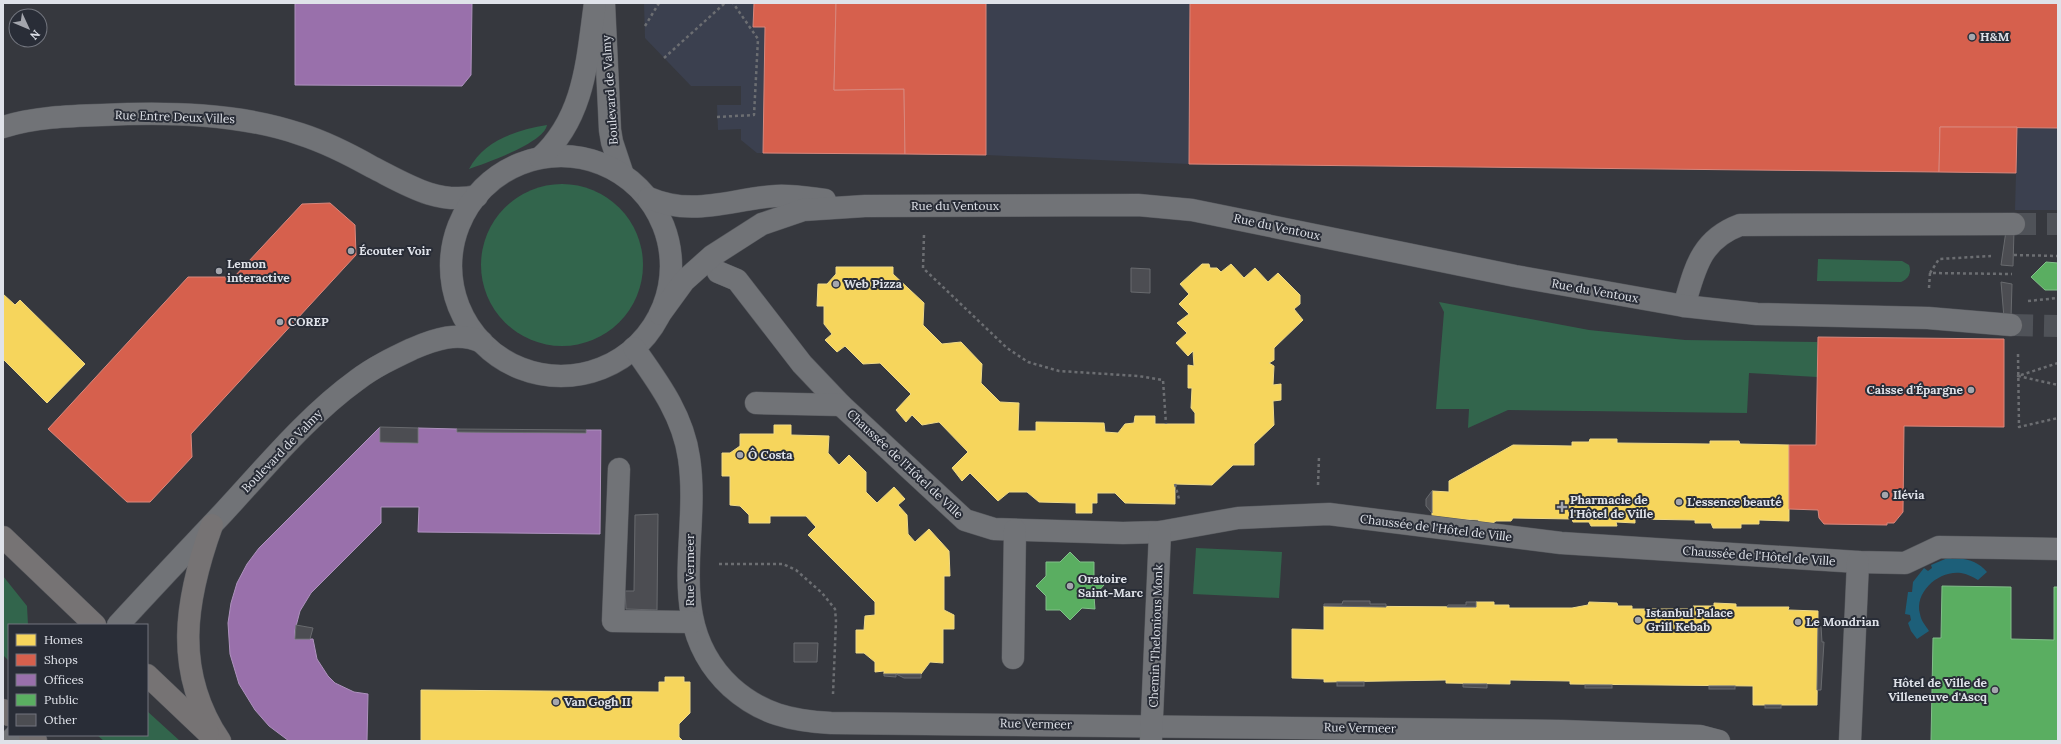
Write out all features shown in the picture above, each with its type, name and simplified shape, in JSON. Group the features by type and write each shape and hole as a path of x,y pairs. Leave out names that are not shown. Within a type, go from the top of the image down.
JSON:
{"main road":[{"path":"212,525 202,553 193,587 188,618 187,651 192,680 201,707 220,741"},
{"path":"3,537 94,624"},
{"path":"148,676 216,741"}],"street":[{"name":"Boulevard de Valmy","path":"540,158 562,133 575,108 587,60 595,3"},
{"name":"Boulevard de Valmy","path":"604,3 611,136 624,175"},
{"name":"Rue Entre Deux Villes","path":"3,127 50,117 126,114 237,119 275,126 302,134 429,194 458,199 477,196"},
{"path":"577,157 601,163 624,175 649,198 658,213 670,246 670,280 660,314 649,332 634,348 622,357 595,371 572,375 549,375 534,372 506,361 482,342 464,316 457,301 452,270 455,238 460,223 477,196 505,171 522,163 540,158 577,157"},
{"name":"Rue du Ventoux","path":"649,198 664,205 690,208 776,196 791,196 865,206"},
{"name":"Rue du Ventoux","path":"660,314 674,292 697,268 731,242 762,224 803,210 865,206 1138,205 1178,208 1579,288 1684,306 1757,314 1928,318 2011,325"},
{"path":"1684,306 1695,269 1709,246 1722,233 1740,225 2014,224"},
{"name":"Chaussée de l'Hôtel de Ville","path":"718,272 737,280 802,364 842,405 965,520 994,529 1124,533 1160,532 1238,518 1329,514 1561,543 1858,562 1905,563 1939,547 2058,549"},
{"name":"Boulevard de Valmy","path":"119,624 296,436 338,395 357,380 382,364 438,339 457,336 474,338 482,342"},
{"name":"Rue Vermeer","path":"634,348 661,386 678,418 686,438 691,478 689,590 692,622 699,643 708,659 725,682 750,703 782,718 806,722 1152,734 1562,731 1700,736 1718,740"},
{"name":"Chaussée de l'Hôtel de Ville","path":"756,403 842,405"},
{"path":"619,469 613,622 692,622"},
{"path":"1013,658 1015,530"},
{"name":"Chemin Thelonious Monk","path":"1152,734 1160,532"},
{"path":"1850,741 1858,562"}],"path":[{"path":"645,26 660,3"},
{"path":"664,58 725,3"},
{"path":"717,117 754,115 758,39 733,3"},
{"path":"924,206 923,268 1007,348 1028,362 1059,371 1138,376 1164,380 1166,424"},
{"path":"2008,255 2058,256"},
{"path":"1929,292 1930,274 1939,259 1993,256"},
{"path":"1930,274 2012,274"},
{"path":"2018,376 2058,363"},
{"path":"2018,364 2019,427 2058,418"},
{"path":"2018,376 2058,384"},
{"path":"690,564 783,564 796,570 822,593 835,610 836,622 831,723"}],"shaded area":[{"path":"644,3 2058,3 2058,210 2015,210 2016,173 1189,164 986,155 757,153 741,140 741,129 718,130 717,105 741,105 741,86 691,86 645,38"}],"green space":[{"path":"547,125 536,139 513,152 469,169 475,159 483,151 502,138 513,133"},
{"path":"562,184 593,190 607,198 619,208 629,220 637,234 643,265 637,296 629,310 619,322 607,332 593,340 562,346 531,340 517,332 505,322 495,310 487,296 481,265 487,234 495,220 505,208 517,198 531,190"},
{"path":"1818,259 1902,261 1909,265 1910,273 1906,279 1901,282 1817,281"},
{"path":"1439,302 1589,330 1685,340 1817,342 1817,377 1749,373 1747,413 1508,410 1468,428 1469,409 1436,409 1444,312"},
{"path":"1196,548 1282,552 1279,598 1193,594"},
{"path":"3,576 27,606 28,624 8,624 8,660 3,655"},
{"path":"148,712 180,741 104,741 98,736 148,736"}],"water":[{"path":"1950,557 1952,559 1962,559 1976,563 1987,572 1978,580 1963,573 1953,573 1944,575 1930,584 1921,598 1919,606 1921,619 1929,631 1917,639 1911,631 1908,623 1911,620 1910,615 1905,614 1908,592 1912,592 1913,582 1924,568 1928,571 1932,568 1931,565"}],"building: Homes":[{"path":"1202,264 1209,264 1210,268 1217,268 1221,272 1231,264 1244,278 1255,268 1268,282 1278,273 1300,295 1300,304 1294,309 1303,320 1274,348 1274,360 1269,363 1274,366 1273,385 1281,384 1281,400 1273,401 1274,425 1254,444 1254,465 1233,465 1212,485 1175,484 1175,504 1125,503 1115,493 1097,493 1097,503 1092,503 1092,513 1076,513 1076,503 1039,502 1027,492 1009,492 998,501 970,473 962,481 952,468 968,452 939,422 922,425 912,415 906,422 896,410 911,394 880,363 863,364 845,346 837,352 825,340 832,334 824,324 824,306 817,306 818,284 827,284 836,274 836,267 893,267 893,274 924,303 923,325 942,344 961,342 982,364 981,383 1000,402 1019,403 1018,431 1036,431 1036,422 1104,423 1105,432 1118,433 1125,424 1134,423 1135,416 1155,416 1155,424 1195,424 1195,413 1191,408 1192,388 1188,388 1188,365 1194,366 1193,351 1188,356 1176,343 1187,333 1177,323 1189,314 1179,304 1189,294 1180,284"},
{"path":"3,294 15,305 20,300 85,364 47,403 3,359"},
{"path":"774,425 791,425 791,435 829,436 828,453 839,465 849,455 866,472 866,492 877,503 894,487 905,499 898,505 907,515 908,534 915,542 929,529 949,551 950,576 944,576 944,610 954,615 954,629 943,629 943,663 930,662 921,674 884,674 884,671 875,672 875,662 864,653 856,653 856,630 864,630 865,616 875,615 875,602 808,535 816,527 806,516 770,516 770,523 749,523 749,515 740,506 730,505 730,476 722,476 722,453 730,453 740,446 740,434 774,434"},
{"path":"1590,439 1617,439 1617,443 1710,444 1710,441 1739,441 1740,444 1789,445 1789,521 1759,520 1759,524 1741,524 1741,528 1713,528 1711,523 1695,523 1695,520 1635,519 1635,523 1616,522 1617,526 1591,526 1589,522 1573,522 1572,519 1513,518 1511,521 1478,523 1479,520 1432,518 1432,491 1449,492 1449,481 1513,445 1572,446 1572,442 1589,442"},
{"path":"1476,602 1494,602 1494,605 1509,605 1509,608 1572,608 1588,605 1589,602 1617,603 1618,606 1632,606 1632,609 1692,609 1693,606 1714,606 1714,603 1736,604 1736,607 1789,607 1788,610 1818,611 1817,705 1753,705 1753,686 1570,684 1570,681 1510,680 1510,684 1446,683 1446,680 1324,682 1324,679 1292,678 1292,629 1324,630 1324,606 1476,607"},
{"name":"Van Gogh II","path":"665,677 684,677 684,682 690,682 690,713 679,724 679,737 683,741 421,741 421,690 659,692 659,682 665,682"}],"building: Shops":[{"path":"754,3 836,3 834,90 904,89 905,154 763,153 765,27 753,27"},
{"path":"836,3 986,3 986,155 905,154 904,89 834,90"},
{"path":"1190,3 2058,3 2058,128 1940,127 1939,172 1189,164"},
{"path":"1940,127 2017,127 2016,173 1939,172"},
{"path":"330,203 355,225 356,255 191,434 192,457 150,502 127,502 48,429 188,277 234,277 302,204"},
{"path":"1818,337 2004,339 2004,427 1904,426 1903,512 1894,523 1887,523 1887,525 1824,524 1819,518 1818,510 1789,509 1789,445 1816,445"}],"building: Offices":[{"path":"295,3 472,3 471,75 462,86 295,85"},
{"path":"380,427 380,442 418,443 418,428 457,429 457,432 586,433 586,430 601,430 600,534 418,532 419,507 381,507 381,523 311,593 300,611 295,630 295,639 313,639 317,659 328,676 335,683 354,692 368,694 367,741 289,741 269,726 255,710 239,684 230,654 228,623 231,603 237,583 247,564 259,548"}],"building: Public":[{"path":"2046,262 2058,263 2058,290 2045,290 2031,277"},
{"name":"Oratoire Saint-Marc","path":"1070,552 1080,562 1094,562 1094,576 1104,585 1094,596 1095,609 1082,608 1070,620 1060,610 1046,610 1046,596 1036,586 1046,576 1046,562 1060,562"},
{"name":"Hôtel de Ville de Villeneuve d'Ascq","path":"1942,586 2011,587 2011,639 2054,640 2054,587 2058,587 2058,741 1931,741 1933,638 1941,638"}],"building: Other":[{"path":"2014,230 2013,266 2001,265 2006,231"},
{"path":"1131,268 1150,269 1150,293 1131,292"},
{"path":"2001,282 2012,284 2011,318 2004,318"},
{"path":"380,427 418,428 418,443 380,442"},
{"path":"457,429 586,430 586,433 457,432"},
{"path":"1432,491 1432,513 1426,506 1426,499"},
{"path":"658,514 657,610 626,609 625,591 634,591 635,515"},
{"path":"1343,601 1370,601 1370,604 1386,604 1386,607 1324,606 1324,604 1342,604"},
{"path":"1466,602 1476,602 1476,607 1447,607 1448,605 1466,605"},
{"path":"296,625 313,628 310,639 295,639"},
{"path":"1818,626 1821,626 1822,642 1824,642 1821,690 1817,690"},
{"path":"794,643 818,643 817,662 794,662"},
{"path":"884,674 896,674 896,677 884,676"},
{"path":"896,674 921,674 921,678 904,678"},
{"path":"1337,682 1364,682 1364,686 1337,686"},
{"path":"1463,684 1487,684 1487,688 1463,687"},
{"path":"1585,685 1612,685 1612,688 1585,688"},
{"path":"1709,686 1735,686 1735,689 1709,689"},
{"path":"1765,705 1781,705 1781,708 1765,708"}],"tunnel":[{"path":"2014,224 2058,224"},
{"path":"2011,325 2058,326"}],"place":[{"name":"H&M","path":"1972,37"},
{"name":"Écouter Voir","path":"351,251"},
{"name":"Lemon interactive","path":"219,271"},
{"name":"Web Pizza","path":"836,284"},
{"name":"COREP","path":"280,322"},
{"name":"Caisse d'Épargne","path":"1971,390"},
{"name":"Ô Costa","path":"740,455"},
{"name":"Ilévia","path":"1885,495"},
{"name":"L'essence beauté","path":"1679,502"},
{"name":"Pharmacie de l'Hôtel de Ville","path":"1562,507"},
{"name":"Oratoire Saint-Marc","path":"1070,586"},
{"name":"Istanbul Palace Grill Kebab","path":"1638,620"},
{"name":"Le Mondrian","path":"1798,622"},
{"name":"Hôtel de Ville de Villeneuve d'Ascq","path":"1995,690"},
{"name":"Van Gogh II","path":"556,702"}]}
